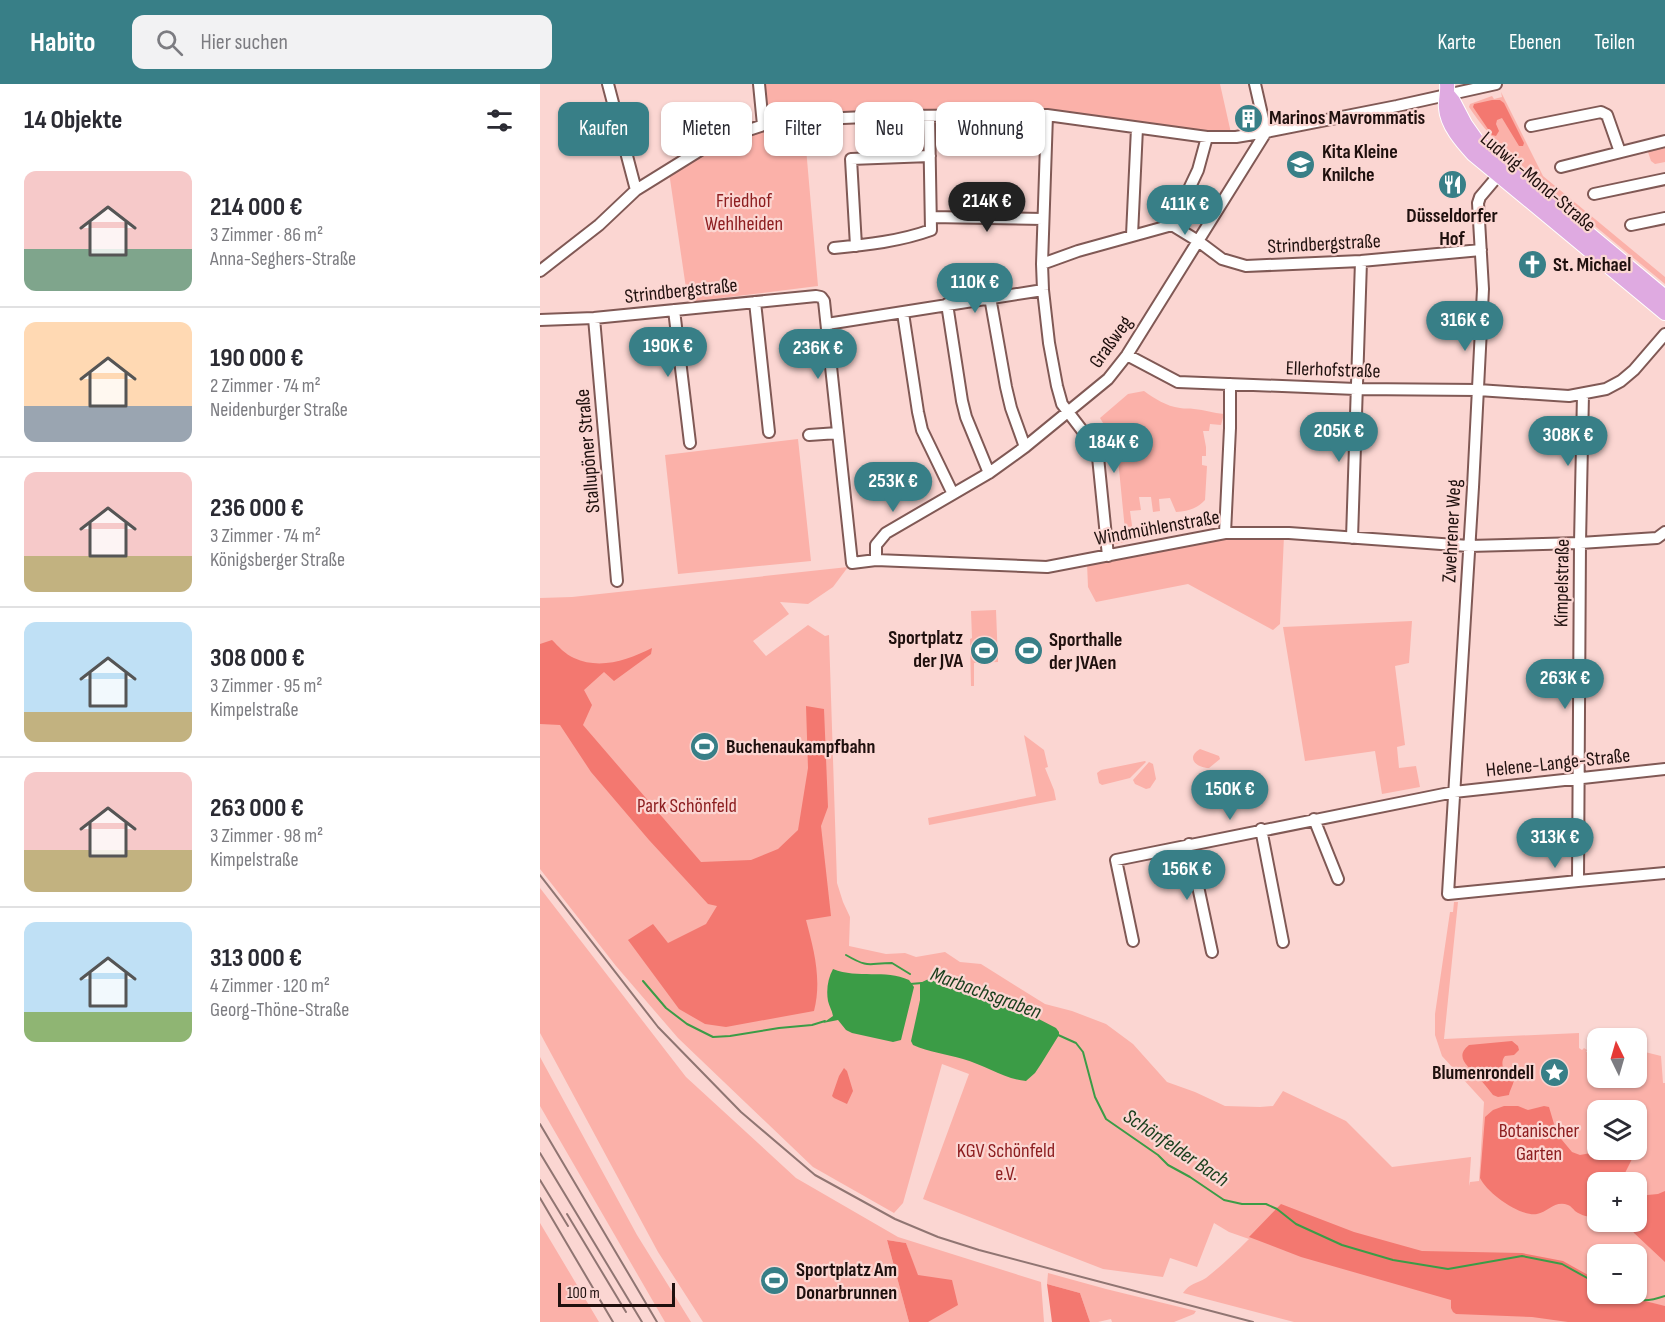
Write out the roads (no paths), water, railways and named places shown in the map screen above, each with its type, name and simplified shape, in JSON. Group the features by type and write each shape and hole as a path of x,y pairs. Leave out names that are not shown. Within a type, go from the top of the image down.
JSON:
{"main road":[{"name":"Ludwig-Mond-Straße","path":"1447,90 1446,112 1462,142 1665,297"},
{"name":"Ludwig-Mond-Straße","path":"1502,171 1665,313"}],"street":[{"path":"608,84 636,190"},
{"path":"759,84 763,125"},
{"path":"1255,84 1266,132"},
{"path":"540,271 599,225 636,190 715,141 776,121 888,116 1047,115 1207,137 1236,137 1447,90 1496,84"},
{"path":"1531,126 1601,112 1607,115 1620,152"},
{"path":"1047,115 1042,264 1049,343 1062,404 1088,438 1098,457 1108,556"},
{"path":"834,248 856,246 931,231 929,117"},
{"path":"1132,235 1137,128"},
{"name":"Graßweg","path":"876,560 876,545 886,533 989,473 1025,447 1108,379 1126,355 1266,132"},
{"path":"1042,264 1132,235 1172,225 1198,170 1207,137"},
{"path":"1561,167 1665,141"},
{"path":"856,246 851,159 930,156"},
{"name":"Zwehrener Weg","path":"1502,171 1480,197 1478,203 1483,289 1448,894 1578,881"},
{"path":"1594,194 1665,179"},
{"path":"931,218 1043,219"},
{"path":"1631,225 1665,218"},
{"name":"Strindbergstraße","path":"1172,225 1198,241 1222,260 1246,266 1360,261 1481,250"},
{"path":"1352,538 1360,261"},
{"path":"809,435 838,433 827,324 1043,290"},
{"name":"Strindbergstraße","path":"540,320 594,318 816,296 821,297 824,301 827,324"},
{"path":"990,297 1006,387 1025,447"},
{"path":"755,302 769,432"},
{"path":"947,304 962,401 966,417 989,473"},
{"path":"674,310 690,443"},
{"path":"903,313 922,430 953,494"},
{"name":"Stallupöner Straße","path":"594,318 617,581"},
{"name":"Ellerhofstraße","path":"1126,355 1178,382 1356,389 1478,390 1557,396 1584,394 1606,389 1621,381 1634,370 1665,334"},
{"path":"1226,533 1230,384"},
{"name":"Kimpelstraße","path":"1578,881 1580,543 1584,394"},
{"name":"Windmühlenstraße","path":"838,433 852,563 876,560 1047,567 1226,533 1289,533 1469,546 1657,538 1665,532"},
{"name":"Helene-Lange-Straße","path":"1133,940 1116,860 1454,792 1665,769"},
{"path":"1314,819 1338,879"},
{"path":"1261,829 1283,942"},
{"path":"1190,844 1212,952"},
{"path":"1578,881 1665,873"}],"water":[{"path":"833,969 842,972 891,975 909,980 914,987 901,1040 893,1042 852,1033 846,1030 838,1020 823,1023 833,1016 827,993"},
{"path":"935,976 964,980 1056,1028 1059,1035 1035,1073 1026,1081 1018,1080 957,1057 913,1045 911,1041 920,1000 920,983"}],"waterway":[{"path":"846,955 865,964 892,963 910,974"},
{"name":"Marbachsgraben","path":"643,981 666,1008 687,1024 713,1037 812,1025 825,1021"},
{"name":"Marbachsgraben","path":"910,984 922,983"},
{"name":"Schönfelder Bach","path":"1056,1034 1076,1043 1083,1052 1095,1097 1106,1119 1158,1155 1168,1165 1224,1200 1242,1204 1266,1204 1277,1209 1296,1224 1342,1245 1393,1260 1448,1269 1522,1256 1562,1264 1587,1278"},
{"name":"Schönfelder Bach","path":"1647,1300 1665,1296"}],"railway":[{"path":"540,875 658,1027 741,1112 815,1175 895,1219 938,1237 979,1250 1253,1322"},
{"path":"540,1124 657,1322"},
{"path":"540,1153 642,1322"},
{"path":"540,1180 568,1226"},
{"path":"540,1198 613,1322"},
{"path":"567,1214 626,1312"}],"place":[{"name":"Marinos Mavrommatis","path":"1248,118"},
{"name":"Kita Kleine Knilche","path":"1301,164"},
{"name":"Düsseldorfer Hof","path":"1452,185"},
{"name":"St. Michael","path":"1532,265"},
{"name":"Sportplatz der JVA","path":"984,650"},
{"name":"Sporthalle der JVAen","path":"1028,651"},
{"name":"Buchenaukampfbahn","path":"705,747"},
{"name":"Blumenrondell","path":"1555,1073"},
{"name":"Sportplatz Am Donarbrunnen","path":"775,1281"}],"park label":[{"name":"Friedhof Wehlheiden","path":"744,212"},
{"name":"Park Schönfeld","path":"687,806"},
{"name":"Botanischer Garten","path":"1539,1142"},
{"name":"KGV Schönfeld e.V.","path":"1006,1162"}]}
